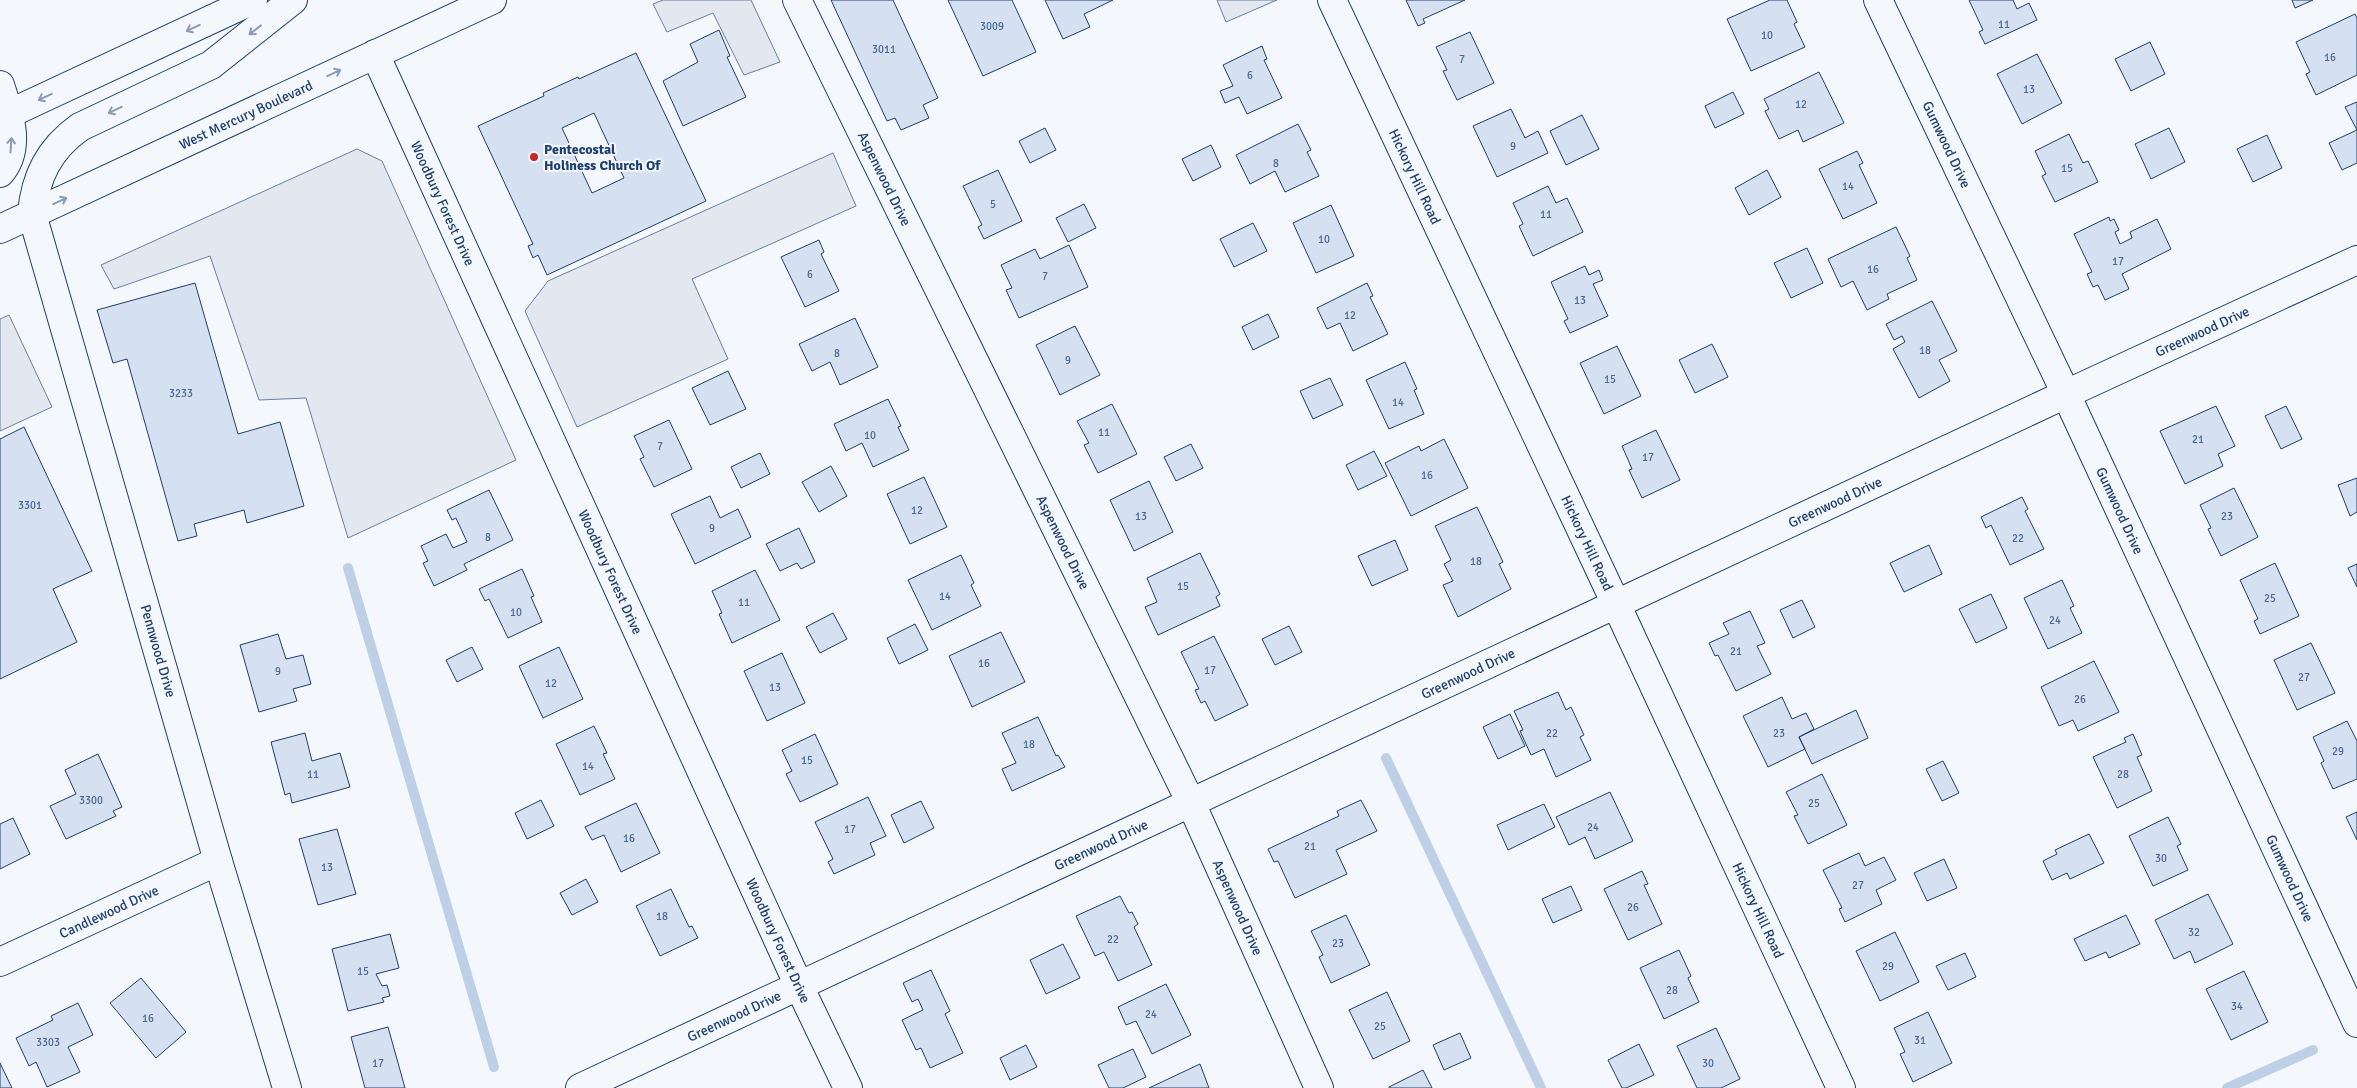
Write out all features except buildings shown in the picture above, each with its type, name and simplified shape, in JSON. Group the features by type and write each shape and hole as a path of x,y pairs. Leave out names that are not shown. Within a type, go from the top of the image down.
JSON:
{"main road":[{"path":"4,116 253,0"},
{"path":"32,214 34,192 39,177 46,162 69,134 80,127 211,66 293,0"},
{"name":"West Mercury Boulevard","path":"0,229 492,0"},
{"name":"Aspenwood Drive","path":"797,0 1191,803 1319,1088"},
{"name":"Hickory Hill Road","path":"1332,0 1841,1088"},
{"name":"Gumwood Drive","path":"1878,0 2066,394 2357,1023"},
{"name":"Woodbury Forest Drive","path":"375,54 799,986 848,1088"},
{"path":"0,85 4,116 11,129 10,158 0,173"},
{"name":"Pennwood Drive","path":"32,214 218,861 287,1088"},
{"name":"Greenwood Drive","path":"580,1088 2357,260"},
{"name":"Candlewood Drive","path":"0,962 218,861"}],"shaded area":[{"path":"663,0 751,0 780,62 744,75 713,13 667,32 653,4"},
{"path":"1217,0 1277,0 1226,22"},
{"path":"357,149 382,161 516,460 348,538 306,398 259,400 210,256 114,289 101,265"},
{"path":"833,153 856,206 692,279 728,359 577,427 525,311 548,281"},
{"path":"9,315 52,407 0,431 0,319"}],"waterway":[{"path":"348,568 494,1067"},
{"path":"1386,758 1541,1088"},
{"path":"2227,1088 2313,1050"}],"place":[{"name":"Pentecostal Holiness Church Of","path":"534,157"}]}
